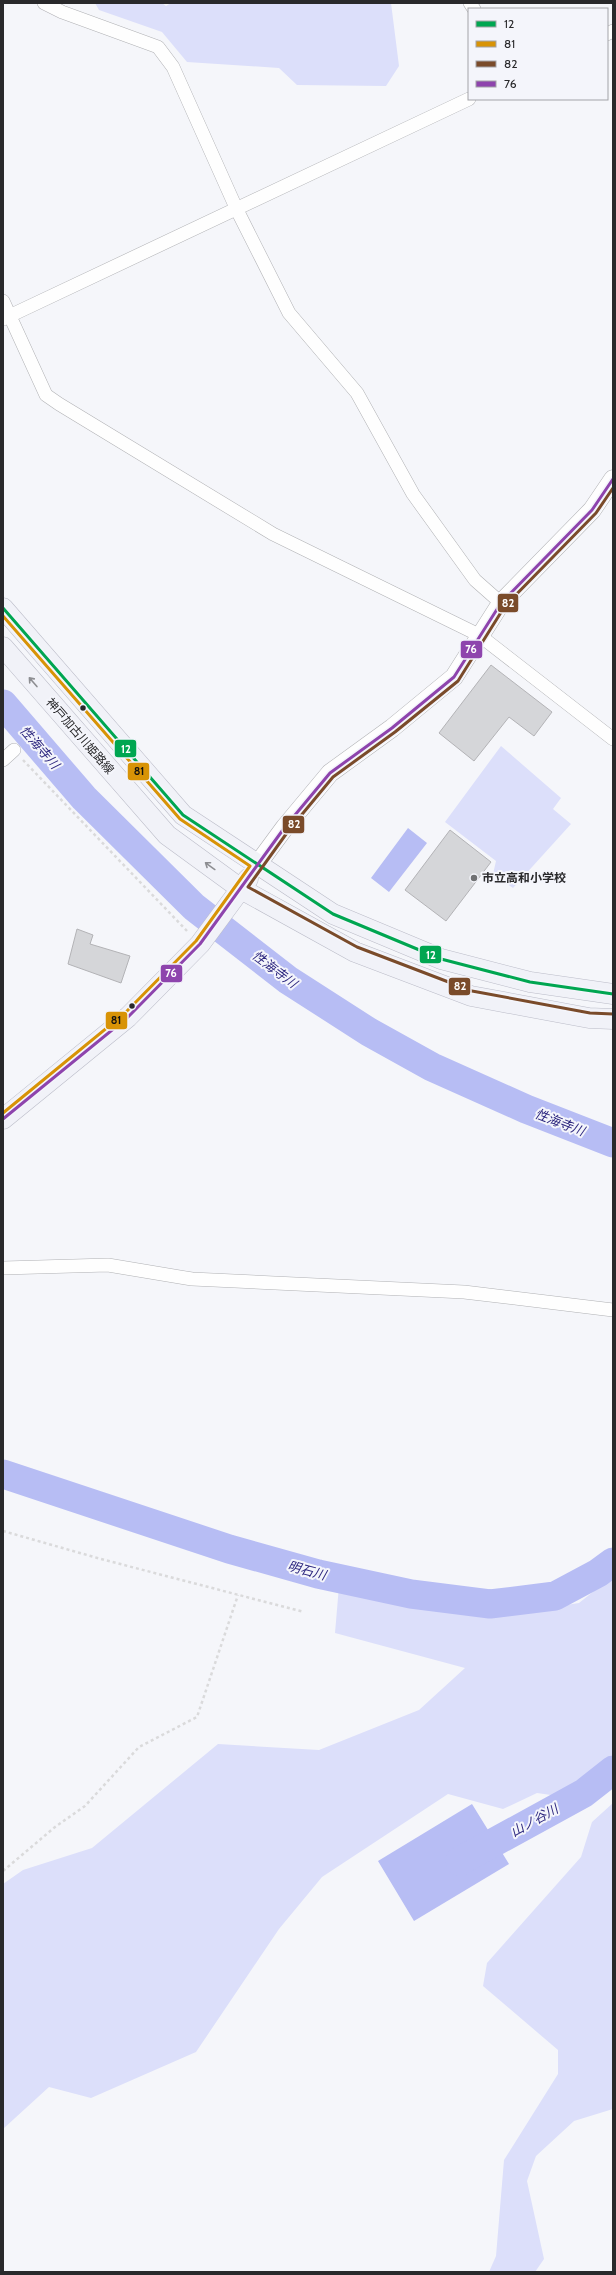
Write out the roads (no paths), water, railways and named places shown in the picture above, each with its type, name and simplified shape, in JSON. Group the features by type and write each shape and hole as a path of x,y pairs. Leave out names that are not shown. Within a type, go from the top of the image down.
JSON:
{"main road":[{"path":"3,608 183,815 333,914 441,958 530,982 613,994"},
{"name":"神戸加古川姫路線","path":"3,647 167,835 241,889 355,952 471,996 589,1018 613,1019"},
{"path":"3,1119 128,1017 200,944 257,865"}],"street":[{"path":"44,3 62,12 158,47 173,66 237,210 289,313 357,393 413,494 475,580 501,603"},
{"path":"6,317 237,210 468,99"},
{"path":"3,301 6,317 46,395 273,534 479,635 613,739"},
{"path":"257,865 285,827 330,772 392,728 454,677 479,635 501,603 592,510 613,479"},
{"path":"3,760 14,750"},
{"path":"3,1268 108,1265 192,1279 464,1292 613,1310"}],"water":[{"path":"408,828 427,843 389,892 371,878"},
{"path":"472,1804 509,1864 414,1921 378,1861"}],"waterway":[{"name":"性海寺川","path":"3,704 84,798 194,907 288,980 369,1032 432,1067 526,1109 613,1143"},
{"name":"明石川","path":"3,1474 229,1549 318,1574 411,1594 490,1604 555,1596 598,1573 613,1562"},
{"name":"山ノ谷川","path":"460,1861 584,1793 613,1770"}],"place":[{"name":"市立高和小学校","path":"474,878"}]}
